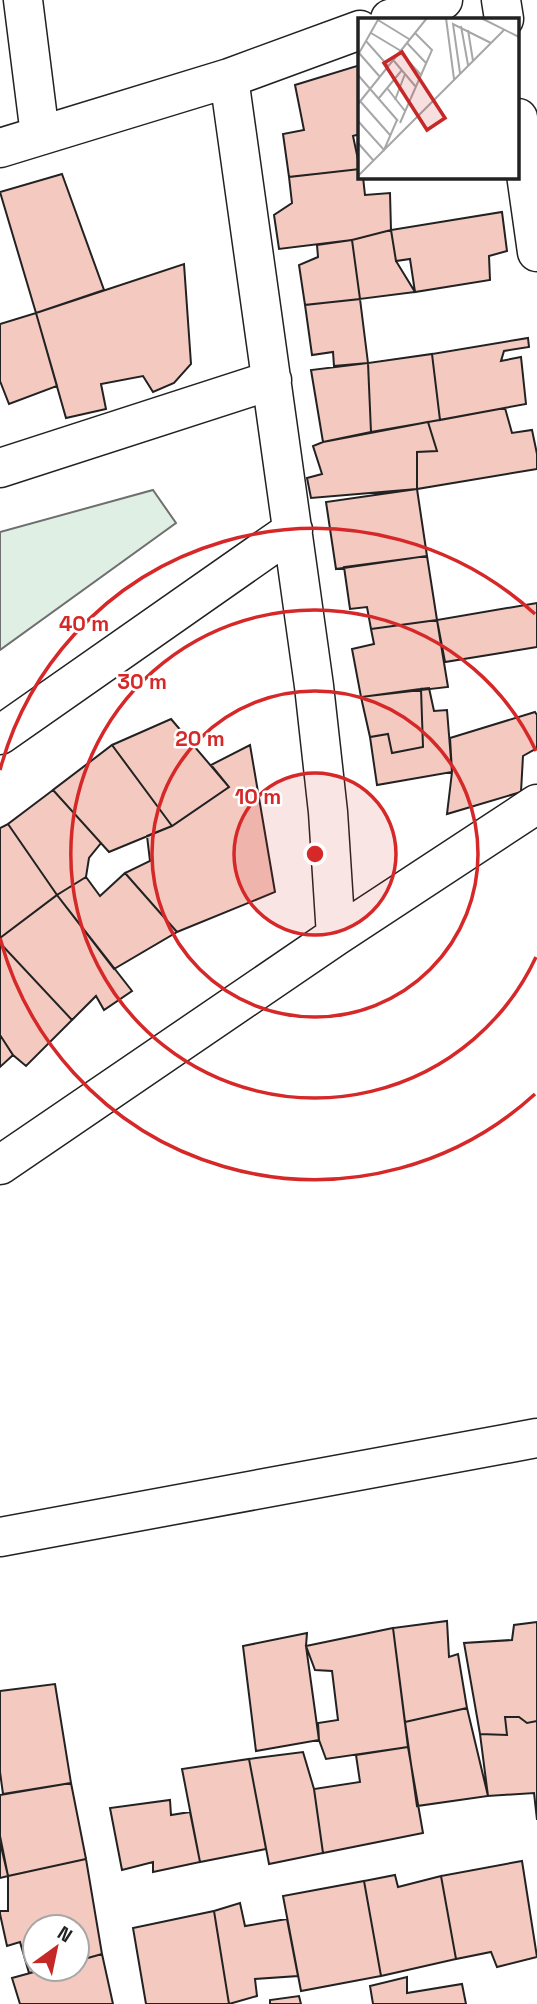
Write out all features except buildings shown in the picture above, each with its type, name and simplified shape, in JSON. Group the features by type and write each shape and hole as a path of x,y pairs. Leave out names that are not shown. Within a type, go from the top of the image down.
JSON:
{"street":[{"path":"23,0 40,135"},
{"path":"393,18 443,0"},
{"path":"501,0 503,18"},
{"path":"0,148 229,78 358,31"},
{"path":"229,78 320,737 336,936"},
{"path":"520,132 537,252"},
{"path":"0,468 272,380"},
{"path":"0,735 293,530"},
{"path":"0,1165 336,936 537,804"},
{"path":"0,1537 537,1438"}],"green space":[{"path":"153,490 176,523 0,650 0,532"}]}
